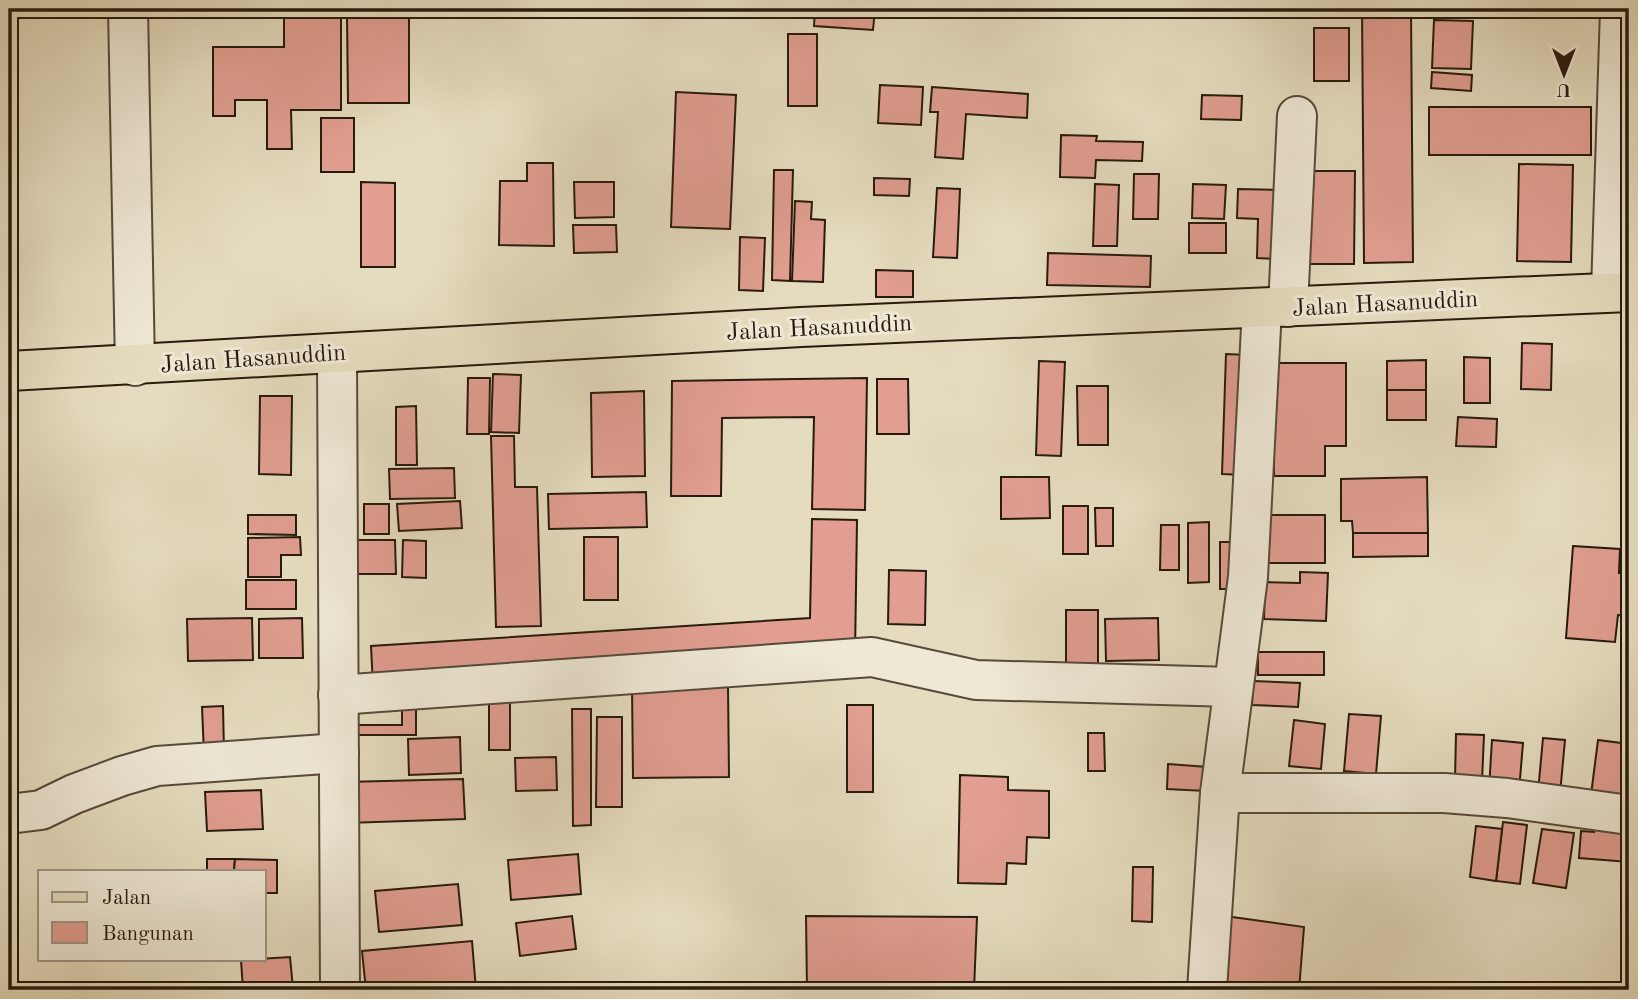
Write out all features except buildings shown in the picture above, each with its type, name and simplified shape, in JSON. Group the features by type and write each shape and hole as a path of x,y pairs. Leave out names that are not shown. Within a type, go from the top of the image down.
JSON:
{"main road":[{"name":"Jalan Hasanuddin","path":"9,371 815,327 1620,292"}],"street":[{"path":"128,9 135,366"},
{"path":"1620,9 1620,292"},
{"path":"1207,990 1220,793 1248,577 1297,117"},
{"path":"337,353 340,990"},
{"path":"338,695 872,657 976,680 1233,687"},
{"path":"9,814 41,810 74,794 157,766 340,753"},
{"path":"1220,793 1444,793 1507,798 1629,814"}]}
